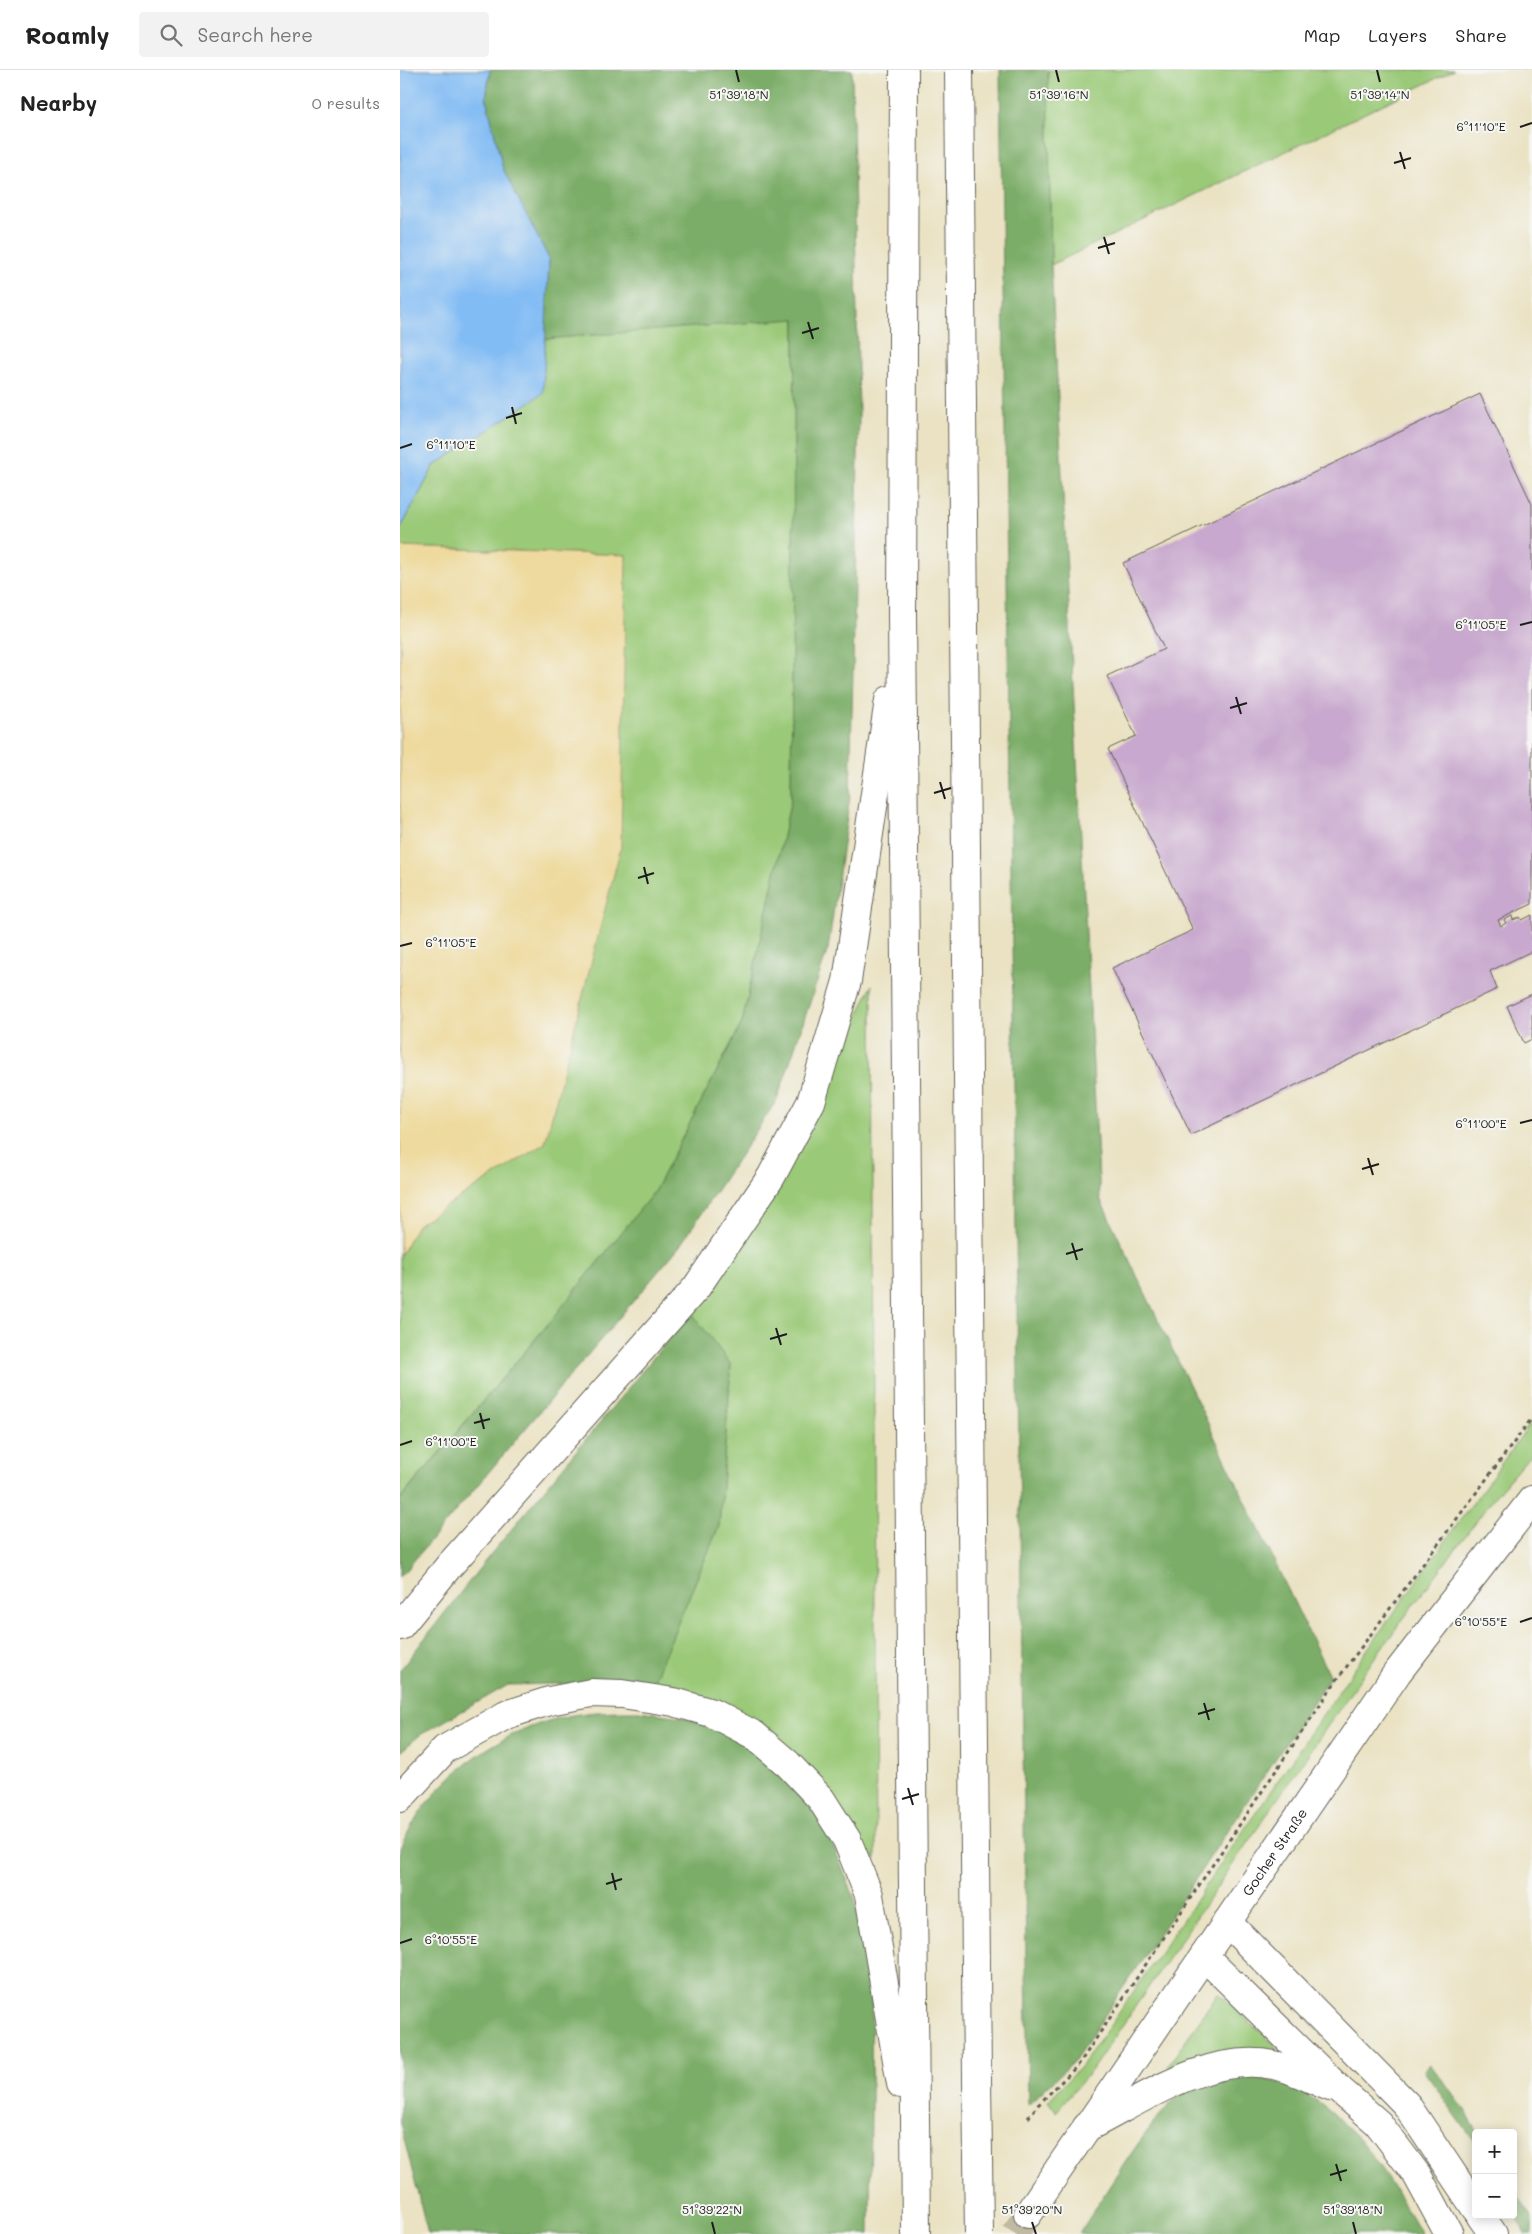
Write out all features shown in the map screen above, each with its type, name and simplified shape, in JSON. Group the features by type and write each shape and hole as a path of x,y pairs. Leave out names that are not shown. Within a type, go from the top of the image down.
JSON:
{"main road":[{"path":"904,70 902,615 916,2234"},
{"path":"959,70 979,2234"},
{"path":"400,1626 449,1566 696,1288 771,1177 811,1102 847,981 902,615"},
{"name":"Gocher Straße","path":"1028,2214 1397,1673 1532,1500"},
{"path":"400,1798 445,1750 506,1715 549,1700 591,1693 606,1693 674,1702 712,1713 754,1735 788,1764 821,1799 847,1840 869,1895 915,2177"},
{"path":"1227,1922 1406,2104 1472,2202"},
{"path":"1204,1956 1341,2091 1378,2123 1417,2176 1450,2234"},
{"path":"1086,2128 1198,2071 1240,2062 1274,2065 1341,2091"},
{"path":"1483,2219 1493,2234"}],"path":[{"path":"1028,2118 1038,2105 1079,2064 1336,1681 1532,1418"}],"green space":[{"path":"490,70 852,70 859,415 850,796 828,949 777,1100 679,1247 400,1577 400,1500 554,1317 654,1192 742,1023 791,800 795,319 545,339 549,259 503,169 486,98"},
{"path":"1000,70 1048,70 1051,265 1100,1199 1330,1677 1075,2060 1028,2105"},
{"path":"1048,70 1454,70 1051,265"},
{"path":"795,318 791,800 742,1023 654,1192 554,1317 400,1499 400,1256 417,1225 545,1143 626,555 400,547 400,530 434,466 542,393 545,339"},
{"path":"872,985 876,1859 870,1854 823,1783 762,1723 685,1691 653,1682 719,1526 731,1366 691,1312 801,1138"},
{"path":"691,1312 731,1365 719,1526 653,1682 508,1685 420,1735 400,1752 400,1670 486,1560"},
{"path":"1532,1421 1532,1453 1495,1496 1375,1657 1091,2071 1056,2112 1048,2101 1080,2067 1112,2023 1369,1647"},
{"path":"639,1711 682,1717 724,1731 764,1757 794,1785 817,1817 835,1850 854,1897 872,1973 870,2234 428,2234 400,2123 400,1848 428,1802 466,1764 489,1748 512,1735 563,1717 591,1712"},
{"path":"1218,1993 1276,2046 1275,2053 1248,2051 1222,2053 1197,2059 1172,2069 1168,2066"},
{"path":"1430,2064 1463,2107 1477,2129 1472,2129 1472,2138 1424,2071"},
{"path":"1249,2077 1296,2089 1328,2109 1374,2158 1421,2234 1079,2234 1144,2136 1172,2102 1185,2092 1208,2083"},
{"path":"1517,2194 1532,2218 1532,2234 1525,2234 1517,2219"}],"sand":[{"path":"400,547 626,555 621,847 545,1143 417,1225 400,1256"}],"water":[{"path":"400,70 490,70 486,98 503,169 549,259 543,393 434,466 400,530"}],"building":[{"path":"1480,394 1532,504 1532,904 1498,920 1501,926 1506,923 1504,920 1512,916 1513,920 1520,917 1522,920 1532,915 1532,951 1490,971 1497,989 1191,1135 1112,968 1193,930 1108,749 1136,736 1107,676 1164,649 1123,563"},
{"path":"1532,994 1532,1039 1524,1043 1507,1006"}],"tunnel":[{"path":"1015,2234 1028,2214"}]}
